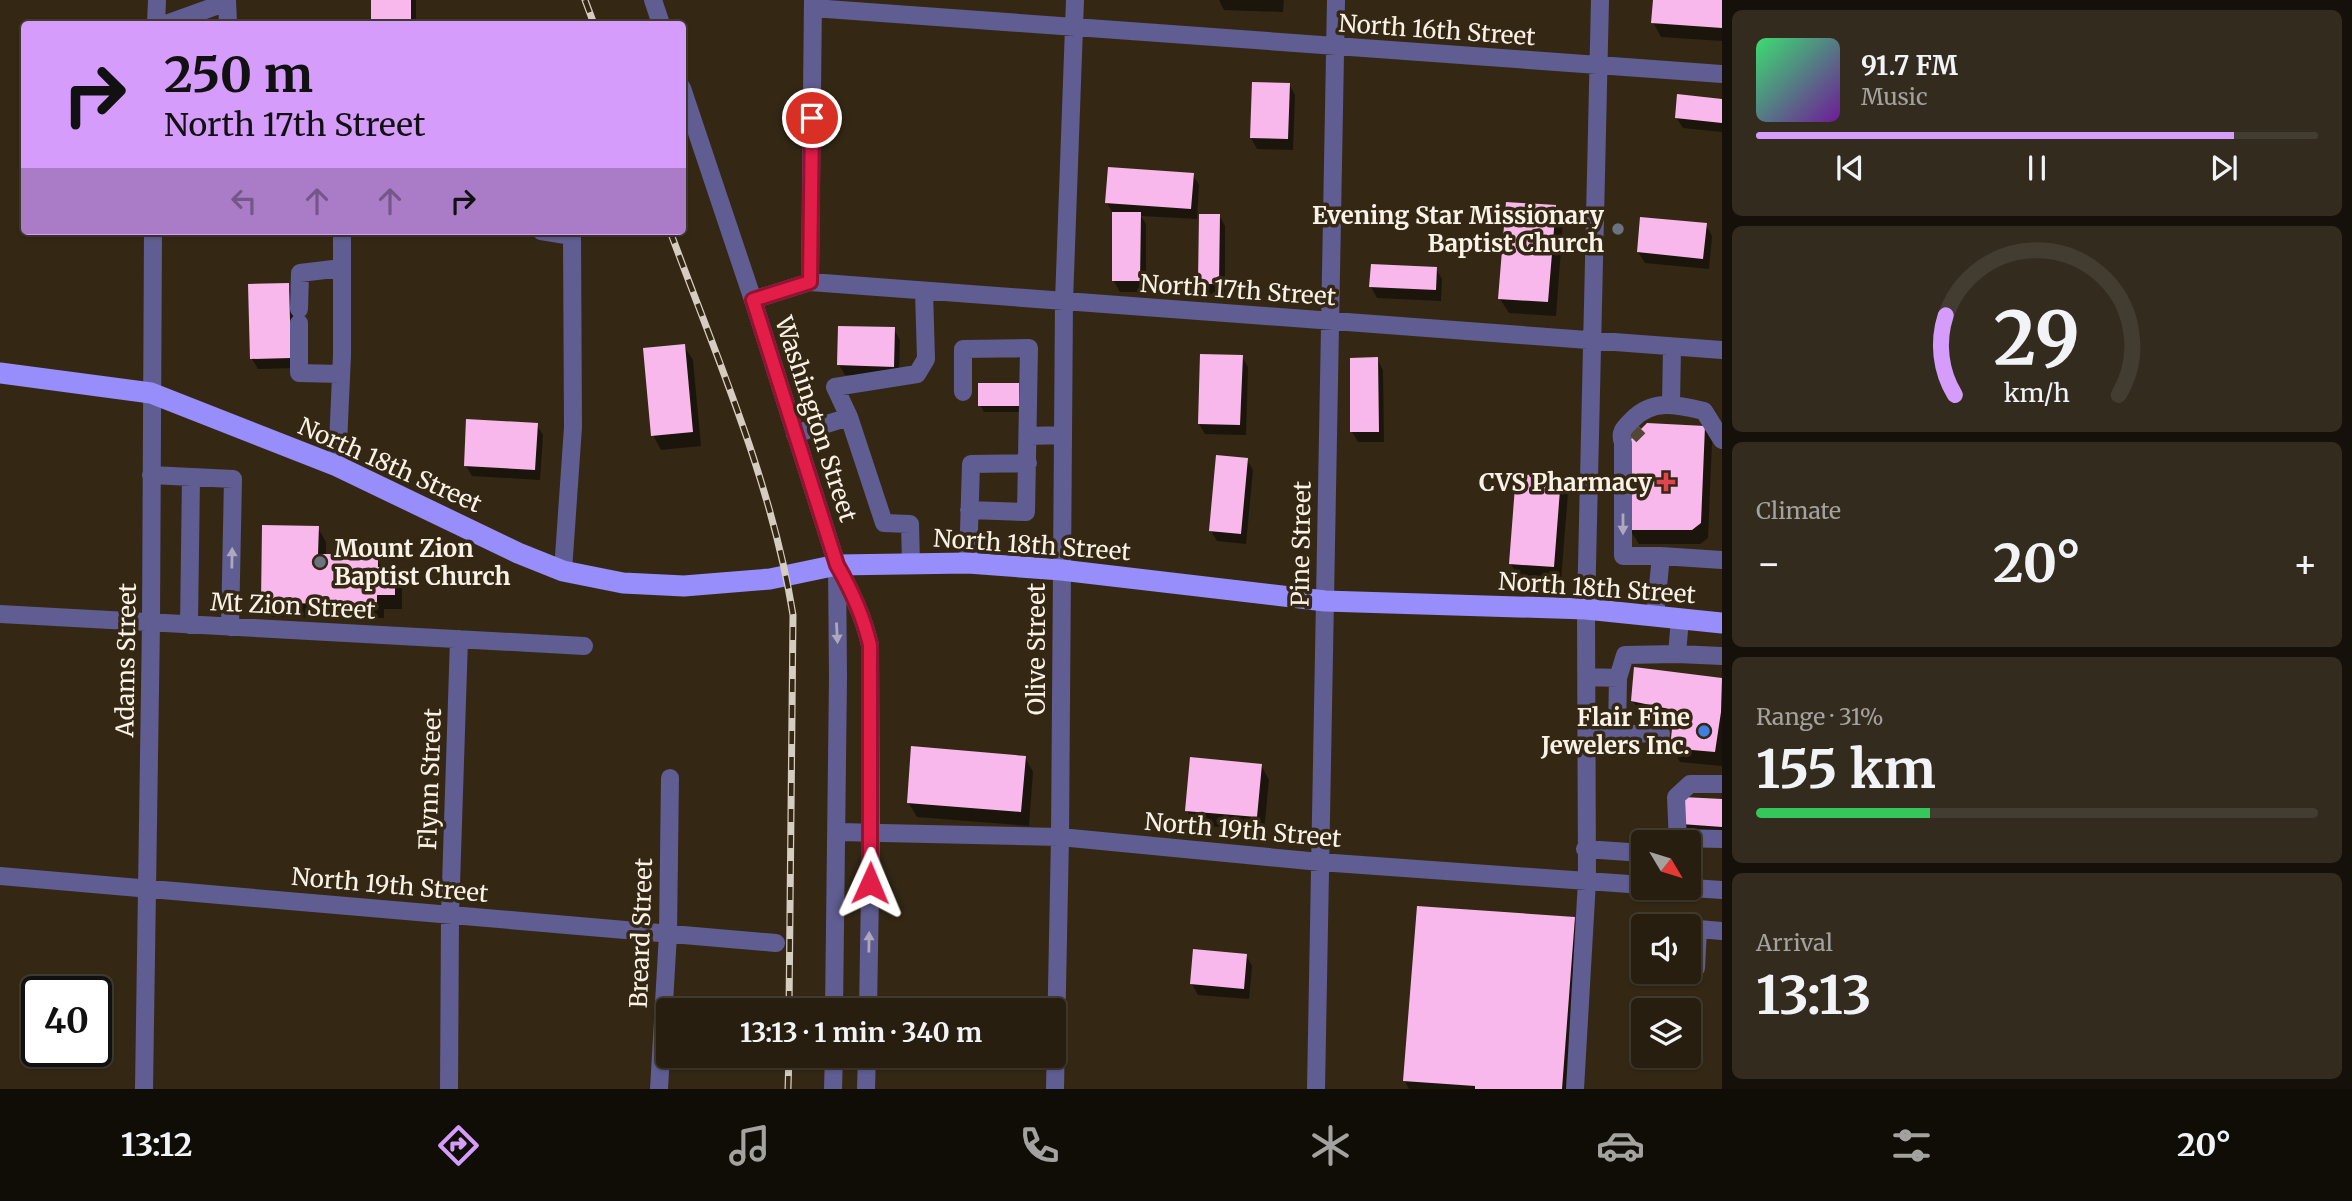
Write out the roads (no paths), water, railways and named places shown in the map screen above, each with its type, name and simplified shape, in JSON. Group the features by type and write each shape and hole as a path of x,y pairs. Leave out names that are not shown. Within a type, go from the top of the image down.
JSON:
{"main road":[{"name":"North 18th Street","path":"0,373 151,393 337,466 518,553 563,571 623,583 684,586 770,579 837,565 968,563 1061,570 1325,601 1586,609 1722,623"}],"street":[{"path":"156,0 156,21"},
{"path":"653,0 660,21"},
{"name":"Olive Street","path":"1055,1089 1060,837 1064,301 1074,0"},
{"name":"Pine Street","path":"1316,1089 1336,0"},
{"path":"1574,1089 1587,881 1586,609 1600,0"},
{"path":"174,21 227,1 228,21"},
{"path":"810,282 813,4"},
{"name":"North 16th Street","path":"813,4 1074,27 1722,75"},
{"name":"Washington Street","path":"686,101 753,300 837,565 865,621 870,645 872,832 868,998"},
{"name":"Adams Street","path":"144,1089 151,623 153,235"},
{"path":"337,466 342,235"},
{"path":"563,571 573,427 572,236 566,235"},
{"path":"341,374 299,373 299,316 300,273 342,268"},
{"name":"North 17th Street","path":"753,300 810,282 1722,350"},
{"path":"911,564 910,524 884,523 849,417 835,387 917,374 926,359 924,291"},
{"path":"1671,403 1672,347"},
{"path":"963,392 963,349 1029,348 1026,512 970,510"},
{"path":"1631,435 1621,436 1622,430 1641,410 1671,403 1704,411 1722,440"},
{"path":"795,434 849,417"},
{"path":"1029,436 1063,435"},
{"path":"1590,435 1631,435"},
{"path":"1631,435 1623,556 1661,555 1722,560"},
{"path":"968,563 971,464 1028,463"},
{"path":"151,475 233,479 230,627"},
{"path":"189,625 191,477"},
{"path":"1655,616 1661,555"},
{"name":"Washington Street","path":"834,998 837,565"},
{"name":"Mt Zion Street","path":"0,614 584,646"},
{"path":"1677,654 1680,619"},
{"name":"Flynn Street","path":"449,1089 450,915 459,639"},
{"path":"1617,733 1618,678 1625,655 1722,656"},
{"path":"1587,677 1618,678"},
{"path":"1587,732 1661,734"},
{"name":"Breard Street","path":"659,1089 668,934 670,778"},
{"path":"1678,830 1676,797 1690,784 1722,784"},
{"name":"North 19th Street","path":"837,832 1060,837 1320,862 1631,884"},
{"path":"1701,839 1722,839"},
{"path":"1585,849 1631,852"},
{"name":"North 19th Street","path":"0,876 776,943"},
{"path":"1701,889 1722,890"},
{"path":"1701,929 1722,931"},
{"path":"833,1089 834,1068"},
{"path":"866,1089 867,1068"}],"tunnel":[{"path":"1630,436 1639,427"}],"railway":[{"path":"585,0 593,21"},
{"path":"672,235 757,468 784,566 793,615 789,998"},
{"path":"788,1089 789,1068"}],"place":[{"name":"Evening Star Missionary Baptist Church","path":"1618,229"},
{"name":"CVS Pharmacy","path":"1666,482"},
{"name":"Mount Zion Baptist Church","path":"320,562"},
{"name":"Flair Fine Jewelers Inc.","path":"1704,731"}]}
